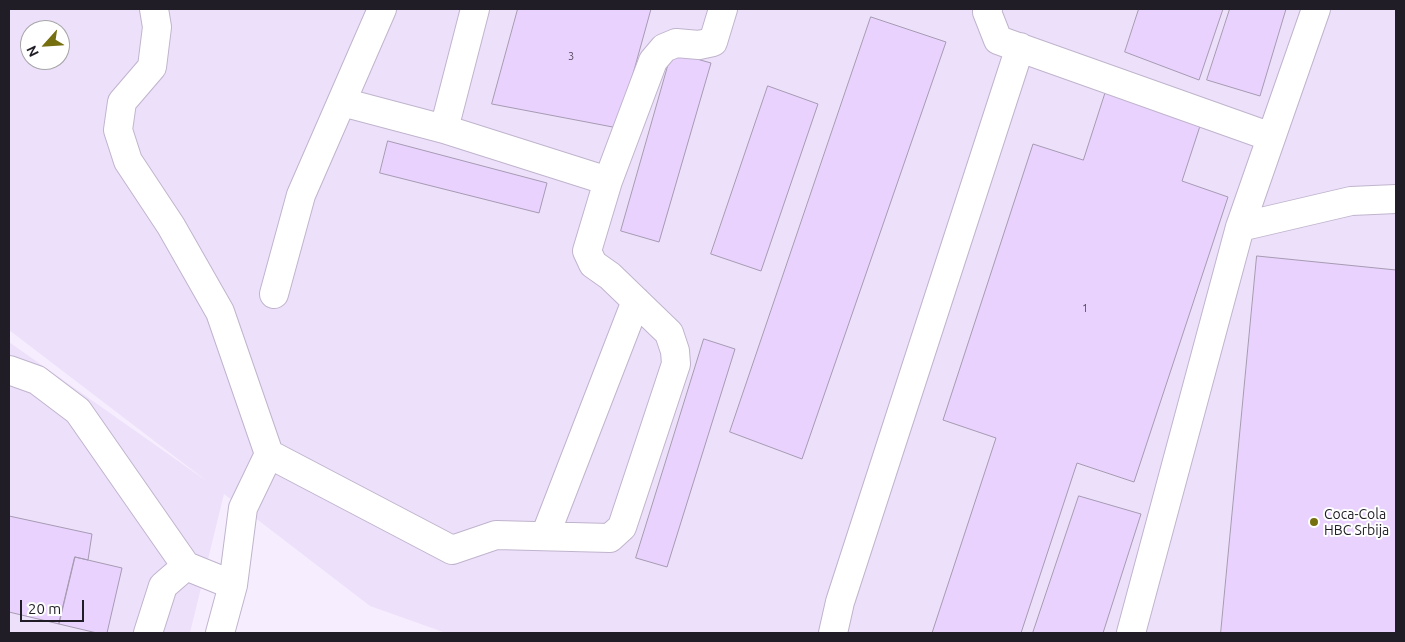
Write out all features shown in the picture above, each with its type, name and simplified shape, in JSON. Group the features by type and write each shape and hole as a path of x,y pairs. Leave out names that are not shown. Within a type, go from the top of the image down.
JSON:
{"street":[{"path":"154,9 157,27 152,67 122,102 118,130 128,161 171,226 220,312 268,454 243,508 232,585 220,633"},
{"path":"274,294 301,195 382,9"},
{"path":"444,129 475,9"},
{"path":"268,454 452,550 496,535 610,538 622,527 676,364 675,351 669,333 610,276 593,264 587,251 608,182 653,61 664,48 676,43 699,45 713,42 723,9"},
{"path":"988,9 987,12 998,40 1271,137"},
{"path":"1131,633 1240,226 1316,9"},
{"path":"833,633 840,602 1020,47"},
{"path":"342,102 444,129 608,182"},
{"path":"1240,226 1351,202 1396,199"},
{"path":"545,536 636,301"},
{"path":"9,370 37,380 78,411 186,566 232,585"},
{"path":"148,633 162,586 186,566"}],"shaded area":[{"path":"9,9 1396,9 1396,633 446,633 370,606 224,494 190,633 9,633 9,342 208,482 9,330"}],"building":[{"path":"518,9 651,9 618,128 492,104"},
{"path":"1139,9 1223,9 1199,80 1125,52"},
{"path":"1230,9 1286,9 1260,96 1207,80"},
{"path":"871,17 946,42 802,459 730,432"},
{"path":"672,52 711,63 659,242 621,231"},
{"path":"768,86 818,104 761,271 711,254"},
{"path":"1106,91 1201,123 1182,181 1228,197 1134,482 1077,463 1021,633 932,633 996,438 943,420 1033,144 1083,160"},
{"path":"388,141 547,183 539,213 380,173"},
{"name":"Coca-Cola HBC Srbija","path":"1257,256 1396,270 1396,633 1221,633"},
{"path":"704,339 735,349 667,567 636,558"},
{"path":"1079,496 1141,514 1103,633 1033,633"},
{"path":"9,516 92,534 88,560 75,557 59,624 9,612"},
{"path":"75,557 122,568 107,633 97,633 59,624"}],"place":[{"name":"Coca-Cola HBC Srbija","path":"1314,522"}]}
